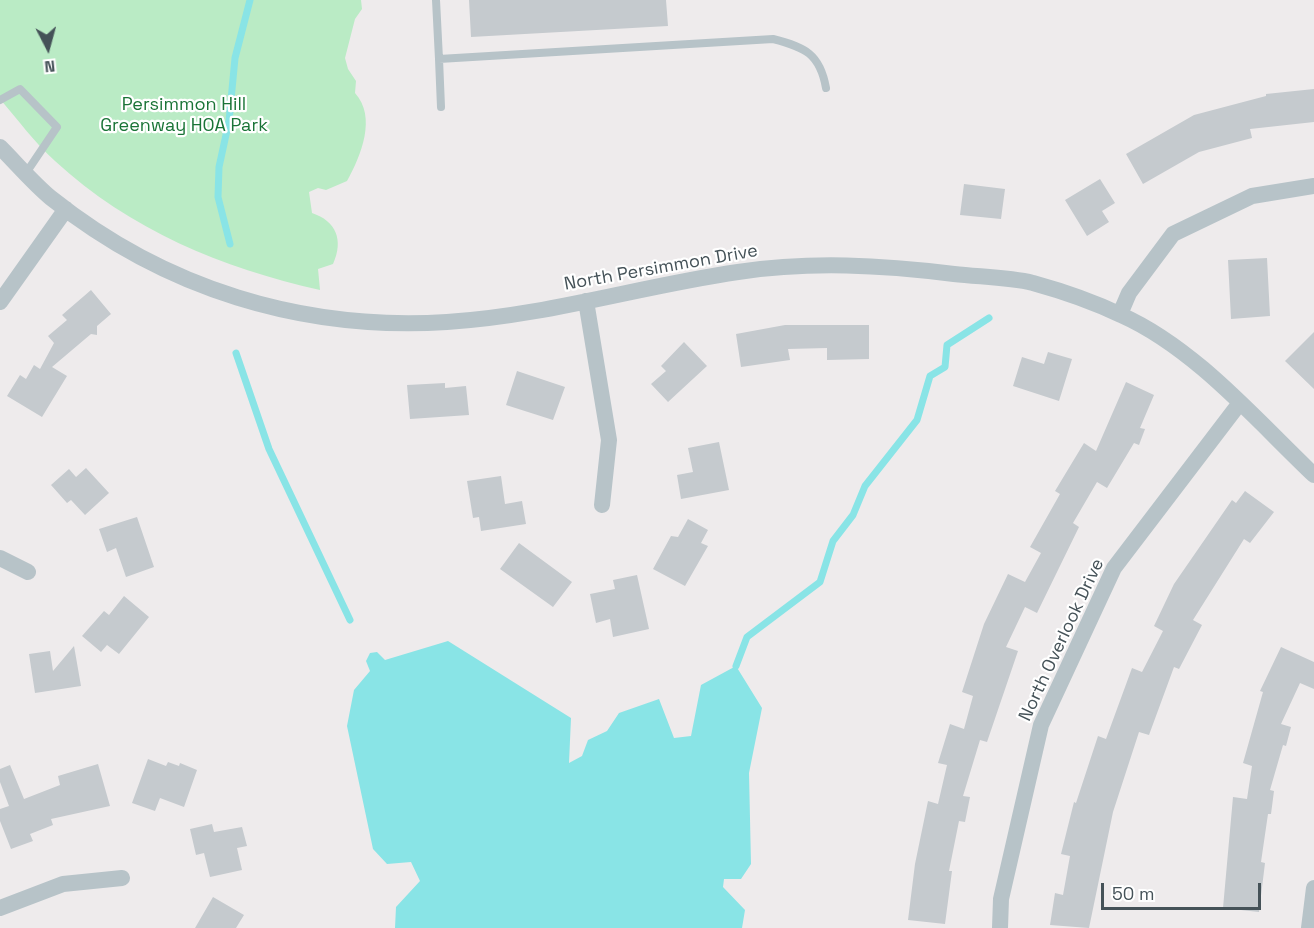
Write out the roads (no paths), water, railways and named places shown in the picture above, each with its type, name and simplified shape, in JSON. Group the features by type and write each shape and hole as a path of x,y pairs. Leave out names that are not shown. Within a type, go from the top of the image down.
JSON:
{"street":[{"name":"North Persimmon Drive","path":"0,147 48,196 114,243 163,270 230,297 281,311 372,324 448,322 586,301 735,272 838,265 913,269 1031,283 1120,314 1170,341 1314,475"},
{"path":"1120,314 1129,293 1173,234 1252,196 1314,186"},
{"path":"0,302 66,209"},
{"path":"586,301 609,440 602,505"},
{"name":"North Overlook Drive","path":"1000,928 1001,899 1041,725 1114,568 1239,404"},
{"path":"0,558 28,573"},
{"path":"0,908 63,884 122,878"},
{"path":"1309,928 1314,888"}],"lane":[{"path":"436,0 441,107"},
{"path":"439,58 773,39 794,44 815,58 822,69 826,88"},
{"path":"0,100 20,89 57,128 26,173"}],"water":[{"path":"448,641 571,718 569,763 582,756 588,740 607,731 619,713 659,699 674,738 691,736 701,685 736,666 762,708 749,773 751,864 741,879 724,879 723,887 745,910 742,928 395,928 396,907 420,881 411,862 387,864 373,849 347,726 354,690 370,671 366,661 370,653 377,652 385,660"}],"waterway":[{"path":"230,244 218,197 219,167 229,121 235,58 250,0"},
{"path":"736,666 747,637 820,582 833,541 853,515 865,486 917,420 930,376 945,367 947,345 989,318"},
{"path":"236,353 269,449 350,620"}],"park label":[{"name":"Persimmon Hill Greenway HOA Park","path":"184,115"}]}
